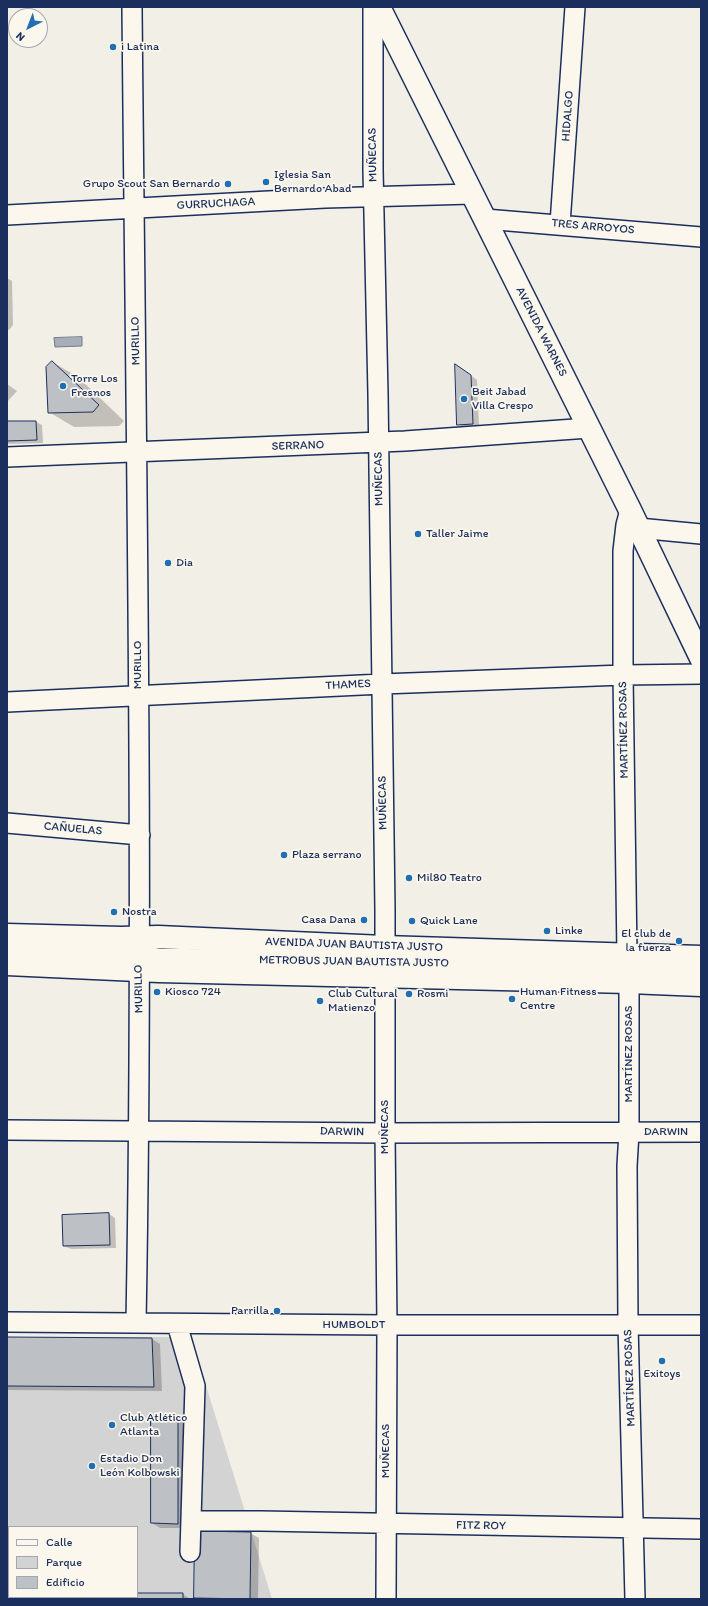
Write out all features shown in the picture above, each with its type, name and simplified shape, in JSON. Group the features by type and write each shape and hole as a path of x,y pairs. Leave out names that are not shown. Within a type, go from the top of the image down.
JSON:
{"main road":[{"name":"AVENIDA WARNES","path":"379,7 634,519 698,666"},
{"name":"AVENIDA JUAN BAUTISTA JUSTO","path":"7,935 121,938 139,954 628,968 701,985"},
{"name":"AVENIDA JUAN BAUTISTA JUSTO","path":"7,964 139,954 628,968 701,957"}],"street":[{"name":"MURILLO","path":"132,7 138,452 138,697 140,835 140,1130 136,1323"},
{"name":"MUÑECAS","path":"373,7 374,197 382,684 384,1133 387,1325 386,1599"},
{"name":"HIDALGO","path":"560,224 576,7"},
{"name":"GURRUCHAGA","path":"7,215 325,198 472,194"},
{"name":"TRES ARROYOS","path":"485,219 560,224 701,237"},
{"name":"SERRANO","path":"7,457 378,442 589,428"},
{"path":"634,519 701,534"},
{"name":"MARTÍNEZ ROSAS","path":"634,519 626,525 623,551 623,675 628,968 628,1324 635,1599"},
{"name":"THAMES","path":"7,702 138,697 382,684 623,675 698,666"},
{"name":"CAÑUELAS","path":"7,823 140,835"},
{"path":"7,949 112,950 139,954"},
{"path":"628,968 655,963 701,970"},
{"name":"DARWIN","path":"7,1130 384,1133 701,1132"},
{"name":"HUMBOLDT","path":"7,1322 387,1325 701,1325"},
{"path":"177,1324 195,1386 190,1552"},
{"name":"FITZ ROY","path":"191,1521 701,1529"}],"green space":[{"name":"Club Atlético Atlanta","path":"7,1337 191,1337 272,1599 7,1599"}],"shaded area":[{"path":"82,337 82,346 55,347 54,338"}],"building":[{"name":"Torre Los Fresnos","path":"52,361 99,405 93,412 48,413 46,367"},
{"name":"Beit Jabad Villa Crespo","path":"455,364 471,375 473,424 457,425"},
{"path":"7,421 36,421 37,440 7,441"},
{"path":"109,1213 110,1245 63,1246 62,1215"},
{"path":"7,1337 152,1338 154,1387 7,1386"},
{"path":"151,1417 178,1418 178,1524 151,1523"},
{"path":"195,1531 251,1532 250,1599 194,1598"},
{"path":"138,1593 183,1593 183,1599 125,1599 138,1598"},
{"path":"53,1598 125,1598 125,1599"},
{"path":"53,1598 125,1598 125,1599"}],"place":[{"name":"i Latina","path":"113,47"},
{"name":"Iglesia San Bernardo Abad","path":"266,182"},
{"name":"Grupo Scout San Bernardo","path":"228,184"},
{"name":"Torre Los Fresnos","path":"63,386"},
{"name":"Beit Jabad Villa Crespo","path":"464,399"},
{"name":"Taller Jaime","path":"418,534"},
{"name":"Dia","path":"168,563"},
{"name":"Plaza serrano","path":"284,855"},
{"name":"Mil80 Teatro","path":"409,878"},
{"name":"Nostra","path":"114,912"},
{"name":"Casa Dana","path":"364,920"},
{"name":"Quick Lane","path":"412,921"},
{"name":"Linke","path":"547,931"},
{"name":"El club de la fuerza","path":"679,941"},
{"name":"Kiosco 724","path":"157,992"},
{"name":"Rosmi","path":"409,994"},
{"name":"Human Fitness Centre","path":"512,999"},
{"name":"Club Cultural Matienzo","path":"320,1001"},
{"name":"Parrilla","path":"277,1311"},
{"name":"Exitoys","path":"662,1361"},
{"name":"Club Atlético Atlanta","path":"112,1425"},
{"name":"Estadio Don León Kolbowski","path":"92,1466"}]}
